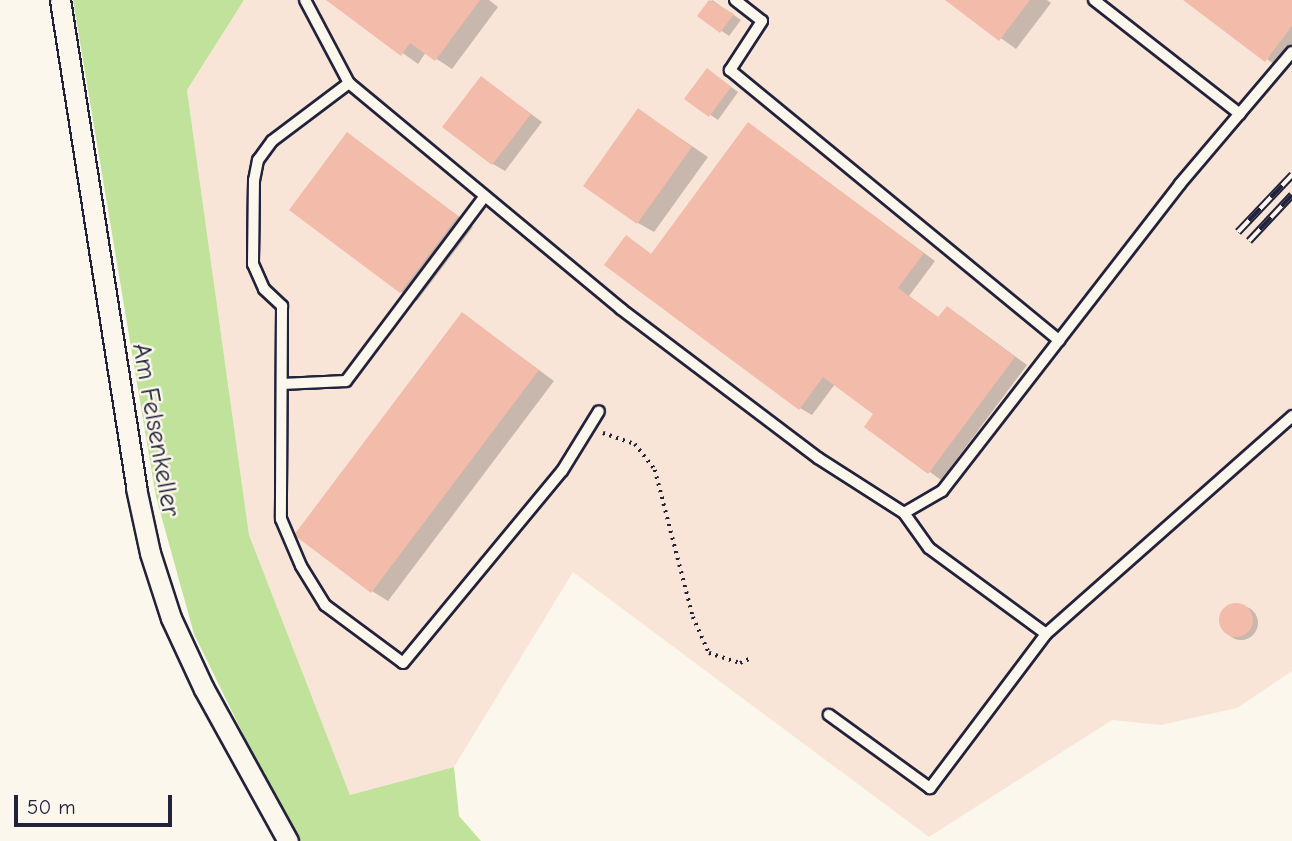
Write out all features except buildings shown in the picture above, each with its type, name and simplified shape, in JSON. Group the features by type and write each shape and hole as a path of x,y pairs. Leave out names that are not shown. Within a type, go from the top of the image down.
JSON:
{"street":[{"name":"Am Felsenkeller","path":"60,0 136,488 150,552 171,618 199,677 288,841"}],"lane":[{"path":"305,0 349,83 621,309 818,458 904,513 929,548 1046,634"},
{"path":"735,0 762,21 730,70 1059,340"},
{"path":"1094,0 1240,114"},
{"path":"904,513 942,491 1059,340 1292,52"},
{"path":"349,83 272,141 258,160 254,180 253,264 264,289 282,306 281,519 300,566 325,605 402,663 562,471 599,411"},
{"path":"282,384 346,381 485,196"},
{"path":"829,715 930,788 1046,634 1292,416"}],"path":[{"path":"587,430 635,444 645,454 663,491 701,640 709,653 722,660 740,663 751,658"}],"shaded area":[{"path":"244,0 1292,0 1292,671 1237,708 1161,725 1112,720 929,837 573,572 454,767 350,795 249,535 187,90"}],"green space":[{"path":"73,0 244,0 187,90 249,535 350,795 454,767 459,816 481,841 301,841 280,809 194,634 156,497"}],"railway":[{"path":"1238,232 1292,175"},
{"path":"1249,241 1292,195"}]}
